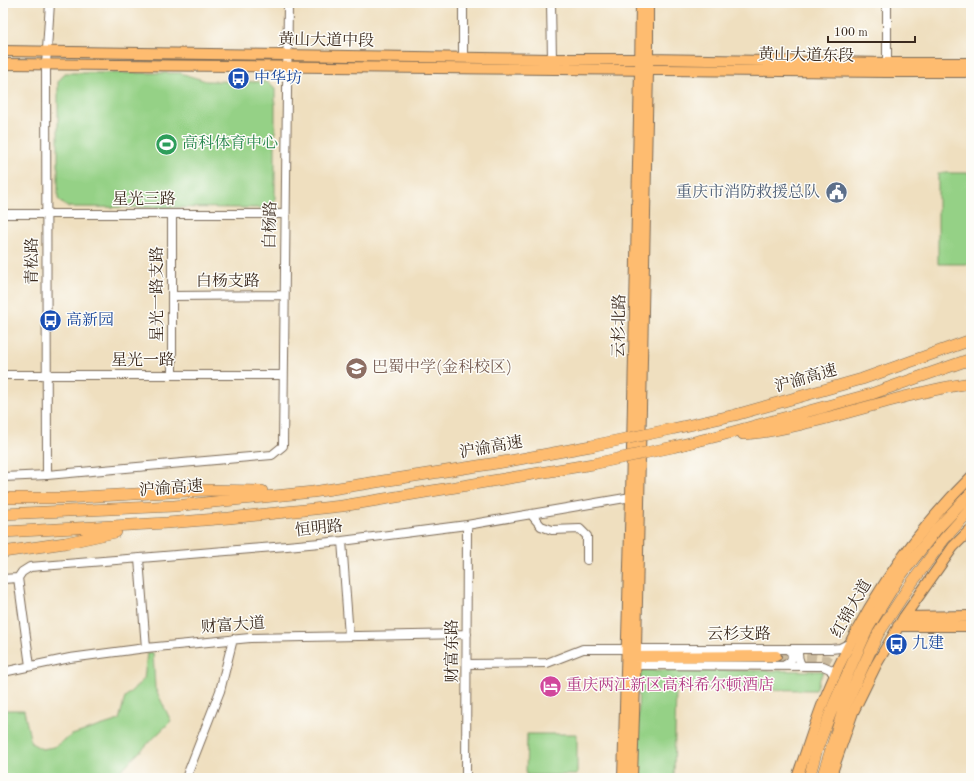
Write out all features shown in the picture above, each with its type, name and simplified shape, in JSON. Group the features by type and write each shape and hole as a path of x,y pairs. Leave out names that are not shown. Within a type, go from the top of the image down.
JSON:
{"highway":[{"name":"沪渝高速","path":"3,514 174,506 313,492 503,462 591,446 735,415 862,379 971,340"},
{"name":"沪渝高速","path":"3,532 146,525 342,506 593,464 718,436 871,394 971,359"},
{"path":"906,397 971,378"},
{"path":"718,436 759,433 836,416 941,388 971,383"},
{"path":"3,498 64,498 205,490 313,492"},
{"name":"红锦大道","path":"809,778 834,704 868,628 898,579 912,560 936,530 971,493"},
{"path":"822,778 844,708 878,634 908,588 944,539 971,509"},
{"path":"3,552 65,543 146,525"}],"main road":[{"name":"云杉北路","path":"631,657 644,70 641,3"},
{"name":"云杉北路","path":"644,59 648,3"},
{"name":"黄山大道中段","path":"3,51 644,59"},
{"name":"黄山大道东段","path":"644,59 971,72"},
{"name":"黄山大道东段","path":"644,70 887,68 971,63"},
{"name":"黄山大道中段","path":"3,64 644,70"},
{"name":"红锦大道","path":"797,778 825,698 860,625 910,547 929,522 971,477"},
{"path":"830,778 853,712 876,665 898,626 953,547 971,529"},
{"path":"904,617 971,616"},
{"path":"898,626 971,626"},
{"path":"631,657 776,656"},
{"path":"623,778 631,657"},
{"path":"631,657 632,778"},
{"path":"837,778 851,733"}],"street":[{"name":"青松路","path":"47,475 46,65 50,3"},
{"name":"白杨路","path":"47,475 272,455 283,446 286,55 288,3"},
{"path":"463,3 463,57"},
{"path":"551,3 552,59"},
{"path":"887,3 887,68"},
{"name":"星光三路","path":"3,214 285,214"},
{"name":"星光一路支路","path":"172,214 172,375"},
{"name":"白杨支路","path":"172,296 284,295"},
{"name":"星光一路","path":"3,375 283,375"},
{"path":"3,477 47,475"},
{"name":"恒明路","path":"18,578 22,572 30,567 342,541 467,525 635,496"},
{"path":"531,514 541,526 552,530 580,529 587,536 587,560"},
{"name":"财富东路","path":"466,778 467,525"},
{"path":"342,541 349,636"},
{"path":"139,559 146,648"},
{"path":"3,579 18,578 30,666"},
{"name":"财富大道","path":"3,672 70,658 146,648 250,638 467,634"},
{"path":"186,778 220,692 233,640"},
{"name":"云杉支路","path":"631,657 787,649 840,648 850,644"},
{"path":"467,664 547,663 583,649 631,657"},
{"path":"785,666 792,658 792,652 787,649"},
{"path":"798,649 799,661 802,666"},
{"name":"云杉支路","path":"631,657 785,666 823,666 830,669 835,677"}],"green space":[{"name":"高科体育中心","path":"65,73 180,73 206,81 267,82 275,89 275,200 269,208 67,207 58,199 58,82"},
{"path":"938,173 971,173 971,264 938,264"},
{"path":"153,652 155,688 171,721 113,778 3,778 3,704 5,710 24,710 31,743 42,749 54,747 72,735 119,720 125,697 144,679 147,653"},
{"path":"639,670 823,671 816,690 676,689 674,778 637,778"},
{"path":"527,734 577,734 577,775 526,775"}],"tunnel":[{"path":"776,656 827,660 845,671"}],"place":[{"name":"中华坊","path":"238,79"},
{"name":"高科体育中心","path":"166,144"},
{"name":"重庆市消防救援总队","path":"836,193"},
{"name":"高新园","path":"50,321"},
{"name":"巴蜀中学(金科校区)","path":"357,368"},
{"name":"九建","path":"897,644"},
{"name":"重庆两江新区高科希尔顿酒店","path":"551,686"}]}
